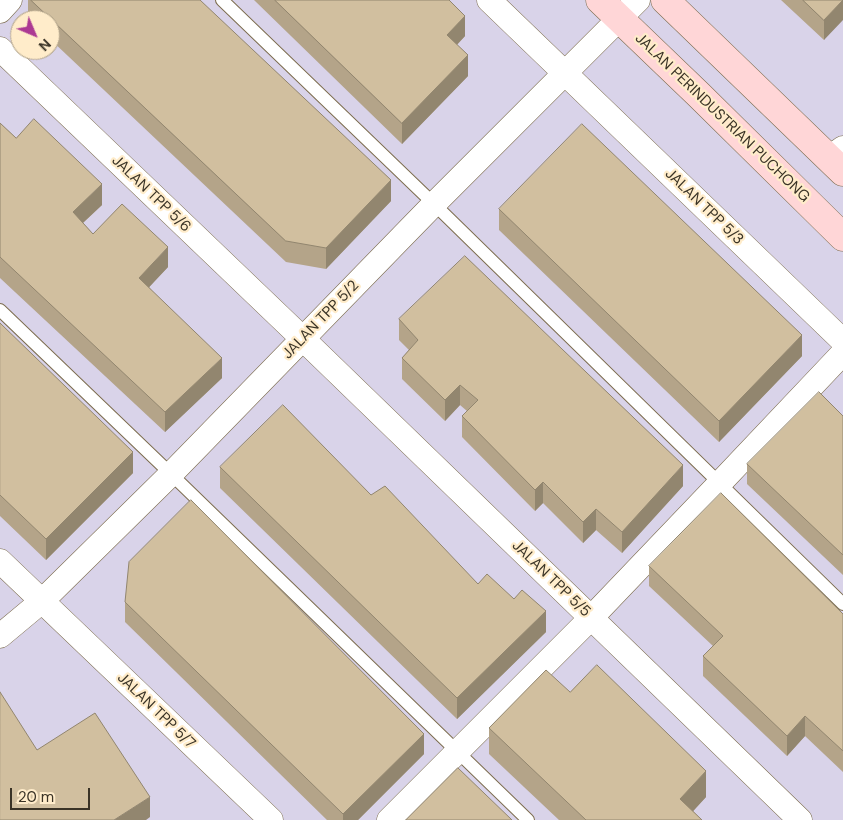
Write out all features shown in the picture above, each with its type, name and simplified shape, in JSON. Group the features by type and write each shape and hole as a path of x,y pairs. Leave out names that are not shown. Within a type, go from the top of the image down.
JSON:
{"street":[{"path":"0,11 10,0"},
{"name":"JALAN TPP 5/3","path":"489,0 843,340"},
{"name":"JALAN PERINDUSTRIAN PUCHONG","path":"600,0 629,9 692,88 843,237"},
{"path":"665,0 838,159"},
{"name":"JALAN TPP 5/2","path":"0,636 42,601 171,474 434,204 629,9"},
{"name":"JALAN TPP 5/6","path":"0,49 303,339"},
{"name":"JALAN TPP 5/5","path":"303,339 800,820"},
{"path":"389,820 591,618 843,353"},
{"name":"JALAN TPP 5/7","path":"0,561 271,820"}],"lane":[{"path":"222,0 434,204 843,604"},
{"path":"0,310 528,820"}],"shaded area":[{"path":"0,0 843,0 843,820 0,820"}],"building":[{"path":"31,0 200,0 391,180 326,248 286,241 60,27 60,10 42,10"},
{"path":"275,0 449,0 465,16 447,35 468,55 402,123"},
{"path":"803,0 843,0 824,20"},
{"path":"34,119 102,184 73,212 93,234 122,204 168,247 139,278 222,358 165,412 0,257 0,123 16,138"},
{"path":"582,124 802,335 719,421 499,209"},
{"path":"465,256 683,465 622,532 596,509 583,522 543,482 535,490 462,416 478,400 460,385 445,400 402,358 418,340 399,319"},
{"path":"0,323 133,452 46,539 0,495"},
{"path":"819,392 843,416 843,555 747,464"},
{"path":"283,405 371,495 385,486 478,584 487,574 514,599 522,590 546,611 457,698 220,467"},
{"path":"721,493 843,614 843,751 805,716 787,736 703,656 723,636 649,566"},
{"path":"191,500 424,734 343,814 125,602 129,562"},
{"path":"597,665 706,771 680,799 702,820 586,820 489,728 546,670 570,692"},
{"path":"0,692 37,750 95,713 150,797 114,820 0,820"},
{"path":"458,768 512,820 406,820"}]}
